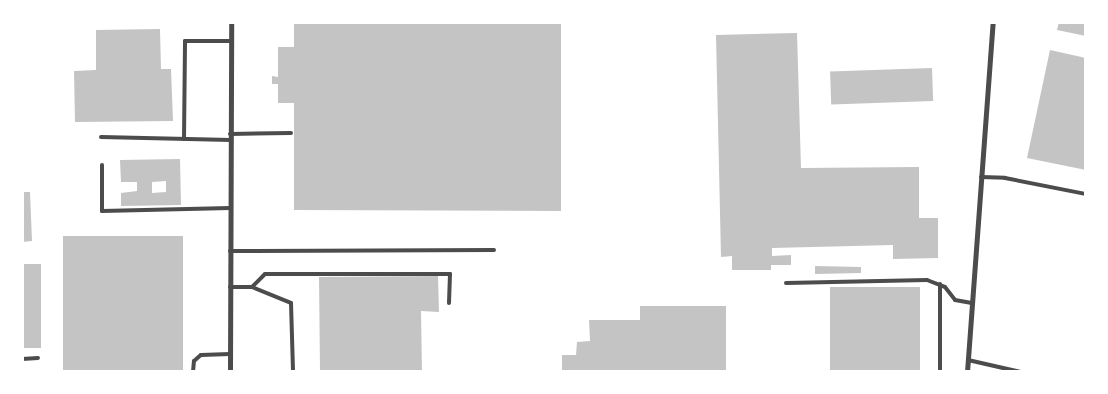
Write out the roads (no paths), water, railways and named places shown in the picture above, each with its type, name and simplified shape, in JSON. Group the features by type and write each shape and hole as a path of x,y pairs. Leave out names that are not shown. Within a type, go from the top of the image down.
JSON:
{"street":[{"path":"230,372 231,22"},
{"path":"967,372 993,22"}],"lane":[{"path":"184,139 185,41 231,42"},
{"path":"101,137 184,139 291,133"},
{"path":"102,165 102,211 230,208"},
{"path":"981,177 1005,178 1086,194"},
{"path":"230,251 494,250"},
{"path":"252,287 265,274 450,274 449,303"},
{"path":"786,283 927,280 940,284 955,300 972,303"},
{"path":"940,284 940,372"},
{"path":"230,287 252,287 291,303 293,372"},
{"path":"194,372 194,361 200,354 230,354"},
{"path":"22,359 38,358"},
{"path":"968,360 1022,372"}]}
